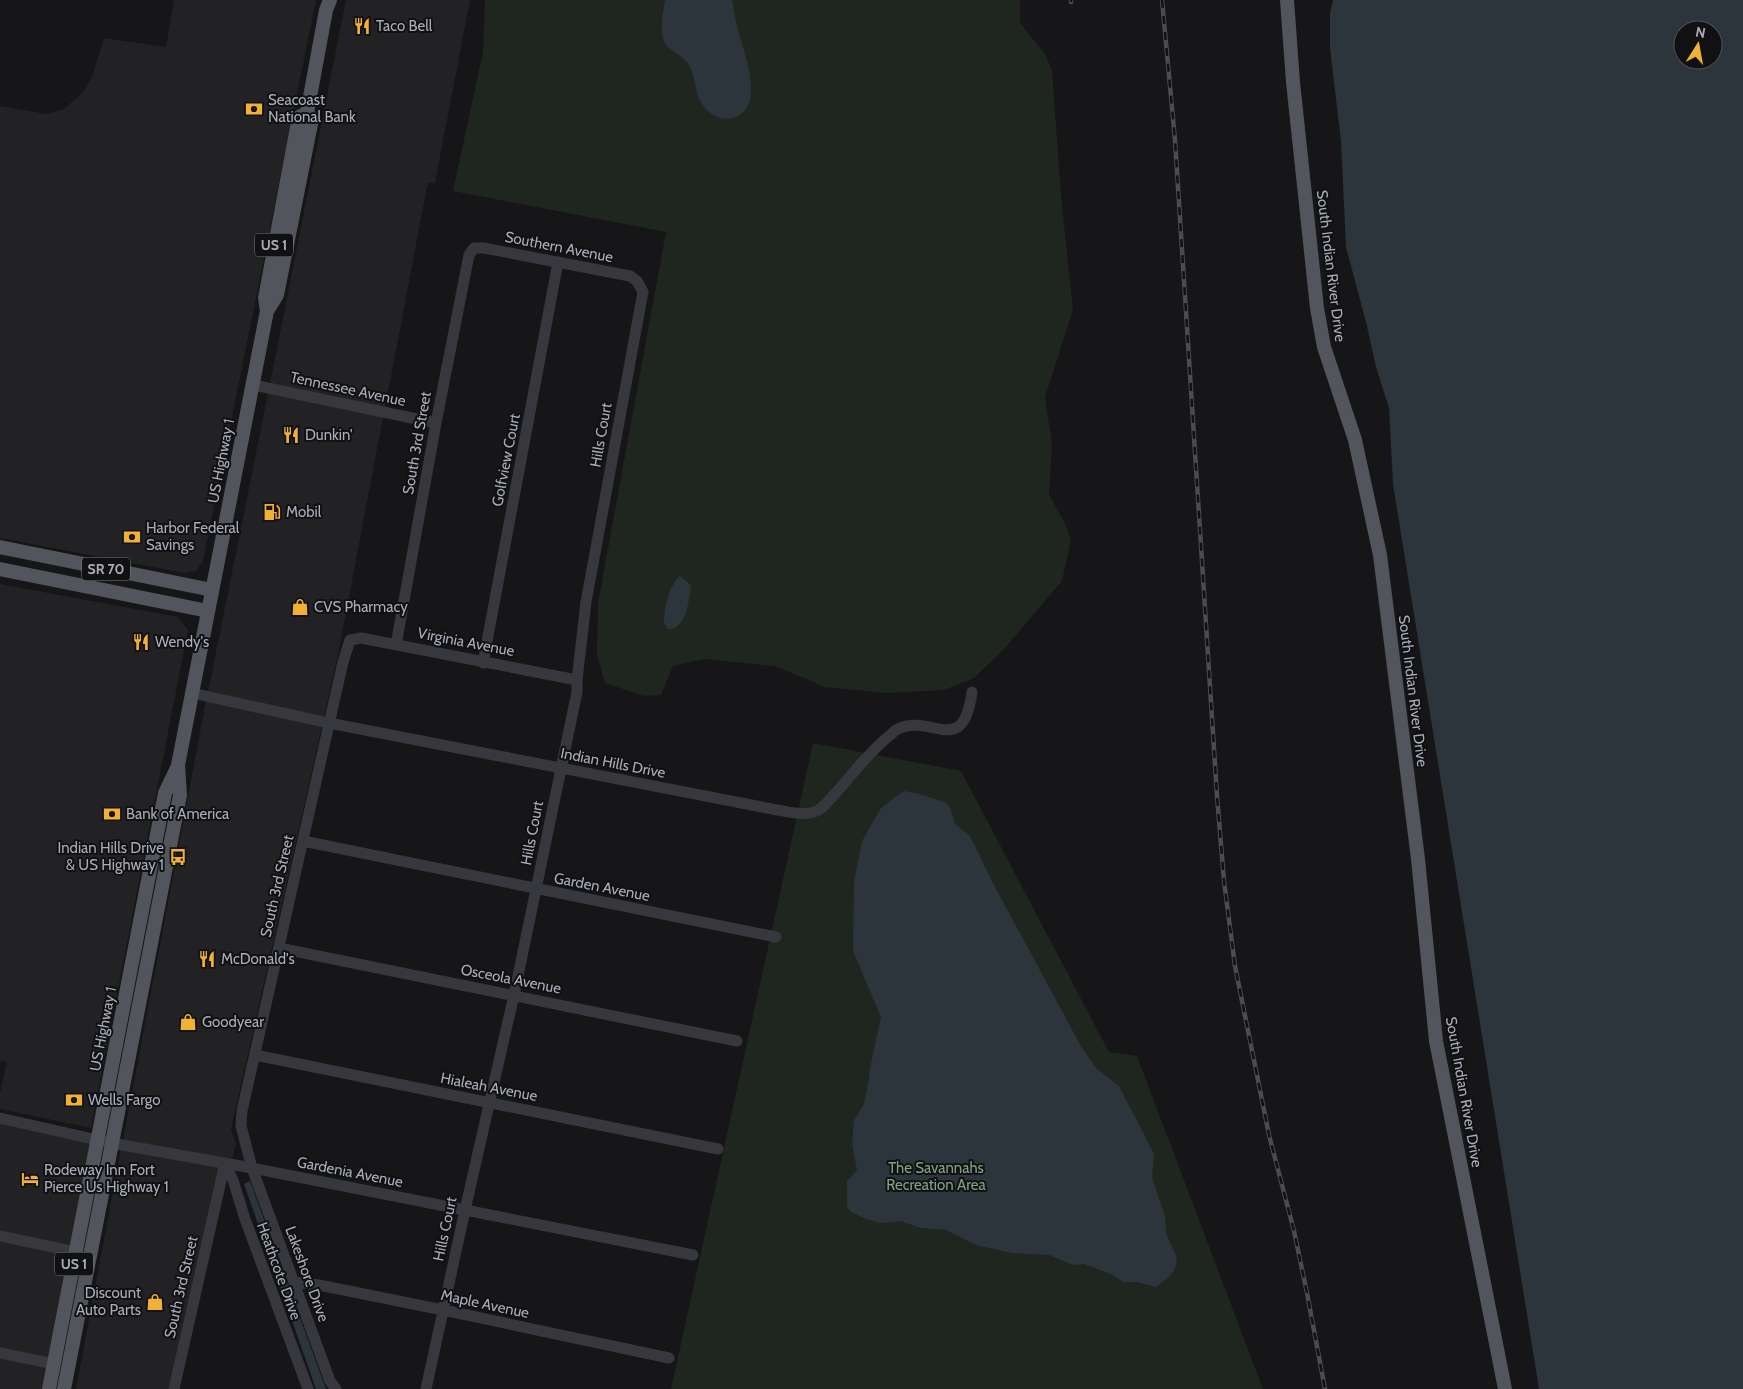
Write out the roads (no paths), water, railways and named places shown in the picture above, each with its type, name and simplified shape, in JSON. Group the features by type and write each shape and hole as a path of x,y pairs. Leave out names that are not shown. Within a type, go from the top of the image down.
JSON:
{"main road":[{"name":"South Indian River Drive","path":"1287,0 1293,82 1317,308 1324,347 1355,440 1380,554 1418,859 1436,1041 1504,1389"},
{"name":"US Highway 1","path":"64,1389 137,939 165,793 178,765 268,312 277,295 312,119 307,113 327,3"},
{"name":"SR 70","path":"0,548 212,590"},
{"name":"SR 70","path":"0,569 208,610"},
{"name":"US Highway 1","path":"49,1389 76,1252 105,1141 146,968 180,795 178,765"},
{"path":"137,939 140,959 146,968"},
{"path":"130,976 136,984 139,999"}],"street":[{"name":"Southern Avenue","path":"474,248 484,248 630,276 637,281"},
{"name":"South 3rd Street","path":"396,645 468,255 474,248"},
{"name":"Golfview Court","path":"483,663 558,262"},
{"name":"Hills Court","path":"426,1389 514,995 577,692 586,602 643,292 637,281"},
{"name":"Tennessee Avenue","path":"253,385 436,423"},
{"name":"Virginia Avenue","path":"350,640 361,638 577,680"},
{"name":"South 3rd Street","path":"252,1168 241,1126 242,1111 329,723 350,640"},
{"name":"Indian Hills Drive","path":"192,693 329,723 804,814 816,812 826,803 877,746 898,729 914,726 950,731 959,726 967,717 972,692"},
{"name":"Garden Avenue","path":"304,841 776,938"},
{"name":"Osceola Avenue","path":"278,948 737,1041"},
{"name":"Hialeah Avenue","path":"255,1055 718,1148"},
{"name":"Gardenia Avenue","path":"0,1118 105,1141 693,1255"},
{"name":"South 3rd Street","path":"174,1389 225,1163"},
{"name":"Heathcote Drive","path":"225,1163 308,1389"},
{"name":"Lakeshore Drive","path":"252,1168 330,1381 336,1389"},
{"path":"219,1188 225,1186 235,1188"},
{"path":"0,1236 76,1252"},
{"name":"Maple Avenue","path":"294,1282 319,1285 443,1310 669,1358"},
{"path":"0,1353 54,1364"}],"railway":[{"path":"1162,0 1175,140 1224,881 1235,966 1269,1135 1294,1231 1325,1389"}],"place":[{"name":"Taco Bell","path":"362,26"},
{"name":"Seacoast National Bank","path":"254,109"},
{"name":"Dunkin'","path":"291,435"},
{"name":"Mobil","path":"272,512"},
{"name":"Harbor Federal Savings","path":"132,537"},
{"name":"CVS Pharmacy","path":"300,607"},
{"name":"Wendy's","path":"141,642"},
{"name":"Bank of America","path":"112,814"},
{"name":"Indian Hills Drive & US Highway 1","path":"178,857"},
{"name":"McDonald's","path":"207,959"},
{"name":"Goodyear","path":"188,1022"},
{"name":"Wells Fargo","path":"74,1100"},
{"name":"Rodeway Inn Fort Pierce Us Highway 1","path":"30,1179"},
{"name":"Discount Auto Parts","path":"155,1302"}],"park label":[{"name":"The Savannahs Recreation Area","path":"936,1176"}]}
